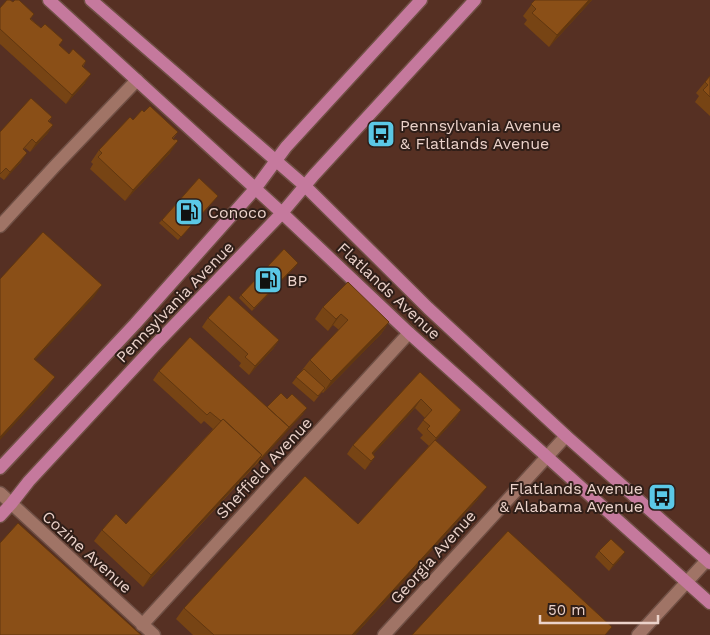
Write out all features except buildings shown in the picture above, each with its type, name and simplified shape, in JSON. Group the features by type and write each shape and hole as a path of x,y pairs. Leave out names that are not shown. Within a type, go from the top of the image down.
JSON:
{"main road":[{"name":"Flatlands Avenue","path":"49,0 282,212 409,333 546,458 710,603"},
{"name":"Flatlands Avenue","path":"91,0 305,186 428,308 566,436 708,562"},
{"name":"Pennsylvania Avenue","path":"0,468 136,324 256,189 286,147 421,0"},
{"name":"Pennsylvania Avenue","path":"0,516 28,481 282,212 475,0"}],"street":[{"path":"0,226 137,80"},
{"name":"Sheffield Avenue","path":"142,624 409,333"},
{"name":"Georgia Avenue","path":"384,635 566,436"},
{"name":"Cozine Avenue","path":"0,493 154,635"},
{"path":"638,635 708,562"}],"place":[{"name":"Pennsylvania Avenue & Flatlands Avenue","path":"381,134"},
{"name":"Conoco","path":"189,212"},
{"name":"BP","path":"268,280"},
{"name":"Flatlands Avenue & Alabama Avenue","path":"662,497"}]}
